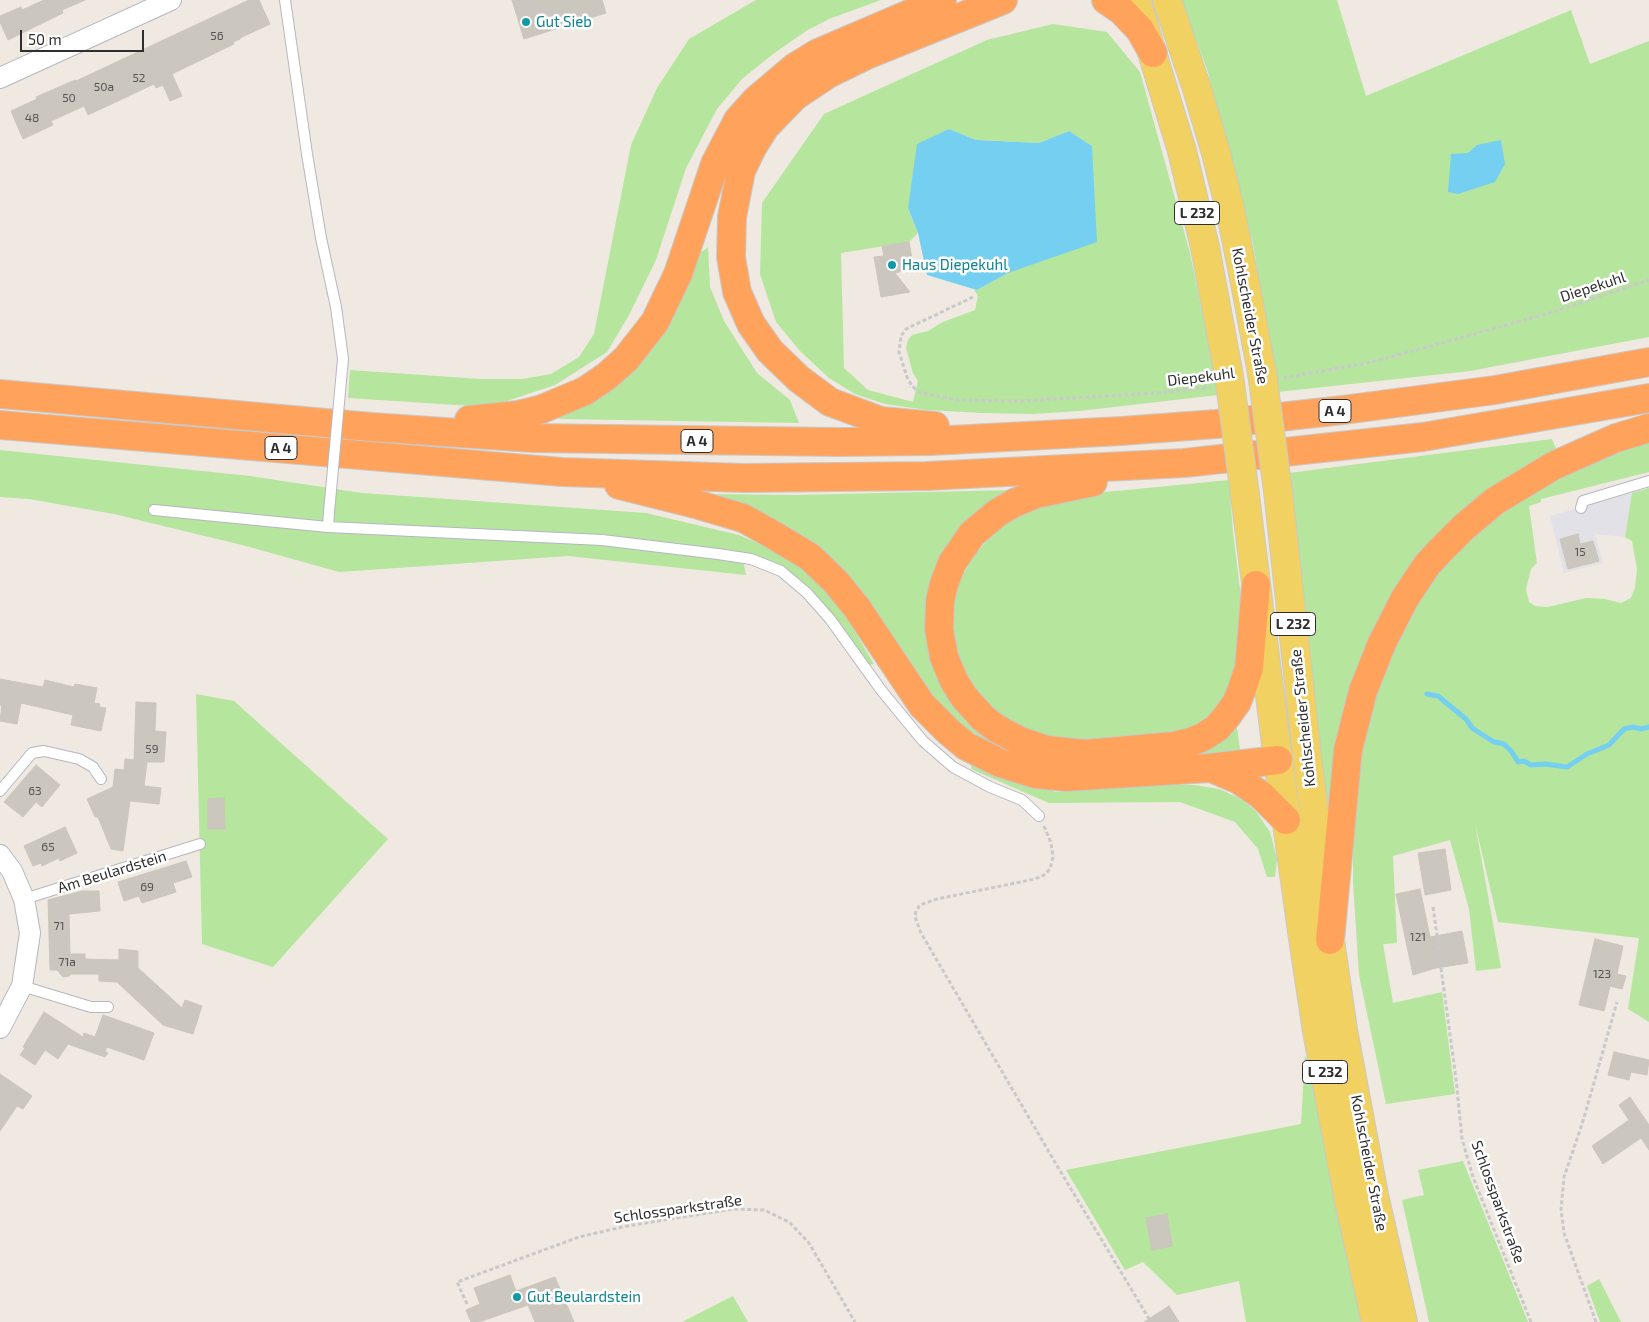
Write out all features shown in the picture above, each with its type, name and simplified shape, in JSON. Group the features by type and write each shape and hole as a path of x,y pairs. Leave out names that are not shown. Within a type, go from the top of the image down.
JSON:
{"highway":[{"path":"372,427 518,416 563,402 585,391 607,376 626,359 642,340 659,314 678,274 715,164 738,120 755,101 794,68 818,53 942,0"},
{"path":"1003,0 870,54 828,74 795,96 765,127 741,171 732,217 731,257 737,292 751,324 770,351 798,379 830,402 881,420 1023,436"},
{"path":"1106,0 1122,11 1140,30 1153,53"},
{"name":"A 4","path":"0,394 372,427 533,438 922,441 1121,431 1216,424 1495,390 1649,362"},
{"name":"A 4","path":"0,425 562,472 744,478 927,476 1184,463 1423,437 1649,398"},
{"path":"1330,940 1348,750 1356,714 1368,677 1385,636 1405,598 1427,565 1464,527 1495,501 1553,466 1616,438 1649,428"},
{"path":"1184,463 1036,494 1014,503 997,513 972,534 952,563 940,601 940,640 948,669 954,681 973,708 996,728 1020,741 1047,750 1093,753 1174,746 1191,742 1217,728 1237,702 1248,668 1256,585"},
{"path":"562,472 729,514 756,524 798,549 823,568 846,594 922,705 960,741 988,758 1012,768 1035,774 1066,777 1210,768 1278,760"},
{"path":"1210,768 1239,780 1261,795 1286,820"}],"main road":[{"name":"Kohlscheider Straße","path":"1136,0 1182,152 1205,247 1222,381 1245,495 1286,820 1317,1031 1349,1201 1376,1322"},
{"name":"Kohlscheider Straße","path":"1167,0 1197,89 1218,163 1243,274 1272,376 1278,491 1307,756 1330,940 1343,1030 1374,1195 1403,1322"},
{"path":"1278,760 1307,756"}],"street":[{"path":"0,78 171,0"},
{"path":"0,855 12,872 24,899 30,933 22,986 0,1028"}],"lane":[{"path":"285,0 307,154 321,238 336,307 343,359 328,527"},
{"path":"1581,508 1584,501 1649,481"},
{"path":"154,510 328,527 602,540 751,559 781,571 807,593 830,619 881,690 923,741 953,767 990,787 1022,800 1039,816"},
{"path":"0,791 32,753 44,751 79,759 93,767 101,779"},
{"name":"Am Beulardstein","path":"24,899 200,844"},
{"path":"22,986 91,1007 108,1007"}],"path":[{"name":"Diepekuhl","path":"1272,376 1372,362 1553,312 1649,280"},
{"name":"Diepekuhl","path":"973,297 906,329 901,336 899,352 907,377 912,386 919,392 957,400 1021,401 1156,394 1222,381"},
{"path":"1039,816 1051,843 1053,857 1050,869 1044,875 1035,879 937,899 920,905 916,910 915,917 921,933 1029,1119 1151,1322"},
{"path":"1433,907 1440,963"},
{"name":"Schlossparkstraße","path":"1441,968 1462,1138 1473,1177 1531,1322"},
{"path":"1596,1322 1564,1232 1561,1210 1564,1177 1583,1121 1617,1002"},
{"name":"Schlossparkstraße","path":"467,1304 457,1282 579,1237 627,1226 732,1210 764,1210 789,1222 809,1243 855,1322"}],"shaded area":[{"path":"1632,493 1625,537 1595,534 1603,563 1564,573 1550,516"}],"green space":[{"path":"756,0 881,0 829,19 806,31 742,79 717,109 686,168 656,260 629,315 607,352 555,385 504,402 472,406 348,398 350,370 480,379 522,379 551,374 579,357 594,334 631,145 657,88 689,39"},
{"path":"1181,0 1337,0 1366,96 1571,10 1590,64 1649,41 1649,337 1470,371 1278,392 1253,244 1207,69"},
{"path":"1053,24 1107,32 1140,72 1190,253 1218,395 1079,411 1033,414 927,410 885,404 855,394 829,378 800,351 776,322 760,274 762,203 824,114 987,40","holes":["949,129 976,140 1039,143 1069,131 1092,146 1008,273 977,290 974,289 978,296 975,310 943,322 928,331 912,335 908,340 906,348 913,373 918,381 913,402 868,390 844,368 841,253 909,242 918,233 908,208"]},
{"path":"708,247 710,287 724,321 757,373 790,400 799,423 559,419 562,413 695,257"},
{"path":"1552,439 1557,451 1415,569 1326,837 1289,473"},
{"path":"1649,439 1649,472 1541,499 1541,502 1529,506 1537,563 1531,569 1526,589 1529,602 1535,606 1548,607 1586,598 1605,599 1621,603 1631,598 1635,588 1637,569 1632,541 1625,537 1632,493 1649,488 1649,1022 1628,1009 1639,938 1498,922 1475,823 1501,968 1476,971 1469,909 1450,840 1393,856 1397,943 1383,944 1393,1003 1442,992 1455,1094 1386,1104 1359,975 1353,882 1353,791 1376,684 1398,627 1443,563 1499,509 1528,490"},
{"path":"0,450 250,476 362,493 646,513 739,535 786,555 819,583 847,618 874,664 869,665 840,623 814,594 742,555 746,575 568,556 339,572 246,546 114,514 29,499 0,497"},
{"path":"1229,480 1233,532 1244,621 1233,684 1221,709 1194,731 1085,743 1043,739 1007,724 980,701 958,667 949,631 951,597 975,553 1002,526 1031,510 1062,499 1096,493"},
{"path":"1016,490 989,505 964,530 940,571 932,606 933,641 941,671 956,702 972,721 1003,743 1038,756 1069,761 1170,757 1197,750 1222,736 1236,721 1241,756 1068,769 1035,765 1005,756 977,741 945,716 915,681 860,598 820,555 787,531 751,513 702,494 796,495"},
{"path":"196,694 234,701 388,839 273,967 202,944"},
{"path":"971,763 1056,792 1134,784 1195,785 1219,789 1239,798 1255,810 1270,832 1277,859 1275,877 1267,877 1258,849 1235,822 1180,802 1049,803 971,769"},
{"path":"1305,1056 1313,1069 1365,1322 1246,1322 1239,1281 1177,1295 1143,1262 1125,1270 1066,1170 1301,1124"},
{"path":"1463,1161 1528,1322 1429,1322 1402,1200 1424,1195 1418,1170"},
{"path":"1599,1279 1621,1322 1600,1322 1587,1286"},
{"path":"733,1296 748,1322 682,1322"}],"water":[{"path":"949,129 976,140 1039,143 1069,131 1092,146 1097,242 1008,273 977,290 927,275 918,233 908,208 917,144"},
{"path":"1501,140 1505,164 1495,182 1458,194 1448,192 1451,154 1468,153 1477,145"}],"building":[{"path":"44,0 85,0 62,10 63,13 8,40 0,22 0,16 21,7 22,10"},
{"path":"249,0 259,0 270,24 172,74 182,96 170,101 163,85 156,88 154,84 88,115 84,106 51,121 53,125 23,139 11,111 37,99 36,97 76,81"},
{"path":"512,0 602,0 606,13 524,39"},
{"name":"Haus Diepekuhl","path":"909,242 912,259 906,260 908,270 895,273 910,292 881,297 874,257 884,256 882,246"},
{"path":"1578,534 1580,544 1593,541 1599,561 1568,569 1560,539"},
{"path":"0,679 43,687 45,680 74,687 75,684 97,688 94,703 100,704 99,707 106,708 101,731 71,725 73,715 21,703 17,724 0,721 2,706 0,705"},
{"path":"136,702 156,703 155,731 166,732 164,762 147,762 144,786 161,788 159,804 130,801 123,851 111,849 98,817 95,817 87,799 113,787 115,769 124,770 125,759 134,760"},
{"path":"36,765 60,785 42,807 36,802 23,817 4,802"},
{"path":"224,798 225,829 208,829 208,799"},
{"path":"65,827 77,853 60,861 59,858 42,866 41,863 33,866 24,846"},
{"path":"1445,849 1451,890 1425,895 1418,853"},
{"path":"186,861 192,877 173,883 176,892 142,903 139,896 124,901 118,882"},
{"path":"1420,889 1430,937 1462,931 1468,963 1436,968 1413,975 1396,894"},
{"path":"82,891 99,891 100,911 69,914 70,954 85,954 85,959 119,960 119,949 138,951 138,968 182,1008 185,1000 202,1006 193,1034 163,1025 117,982 99,981 99,974 71,974 63,977 57,970 50,970 48,900"},
{"path":"1595,939 1623,946 1617,974 1626,976 1622,989 1610,986 1604,1011 1579,1005"},
{"path":"44,1012 83,1037 84,1033 95,1037 103,1015 154,1033 144,1060 107,1047 105,1051 108,1053 105,1057 68,1044 58,1059 45,1050 35,1065 20,1055"},
{"path":"1614,1052 1649,1060 1647,1075 1631,1072 1629,1080 1608,1075"},
{"path":"0,1074 32,1096 23,1109 17,1106 0,1131"},
{"path":"1630,1097 1649,1125 1649,1150 1641,1138 1603,1164 1592,1146 1629,1120 1619,1105"},
{"path":"1167,1214 1172,1246 1152,1250 1146,1218"},
{"name":"Gut Beulardstein","path":"510,1275 516,1291 555,1277 574,1322 535,1322 528,1305 479,1322 471,1322 466,1310 480,1304 474,1288"},
{"path":"1169,1306 1179,1322 1144,1322"}],"waterway":[{"path":"1427,694 1438,696 1466,719 1472,728 1494,742 1504,744 1518,762 1524,761 1531,765 1545,764 1567,767 1587,754 1609,745 1624,729 1649,727"}],"place":[{"name":"Gut Sieb","path":"526,22"},
{"name":"Haus Diepekuhl","path":"892,265"},
{"name":"Gut Beulardstein","path":"517,1297"}]}
